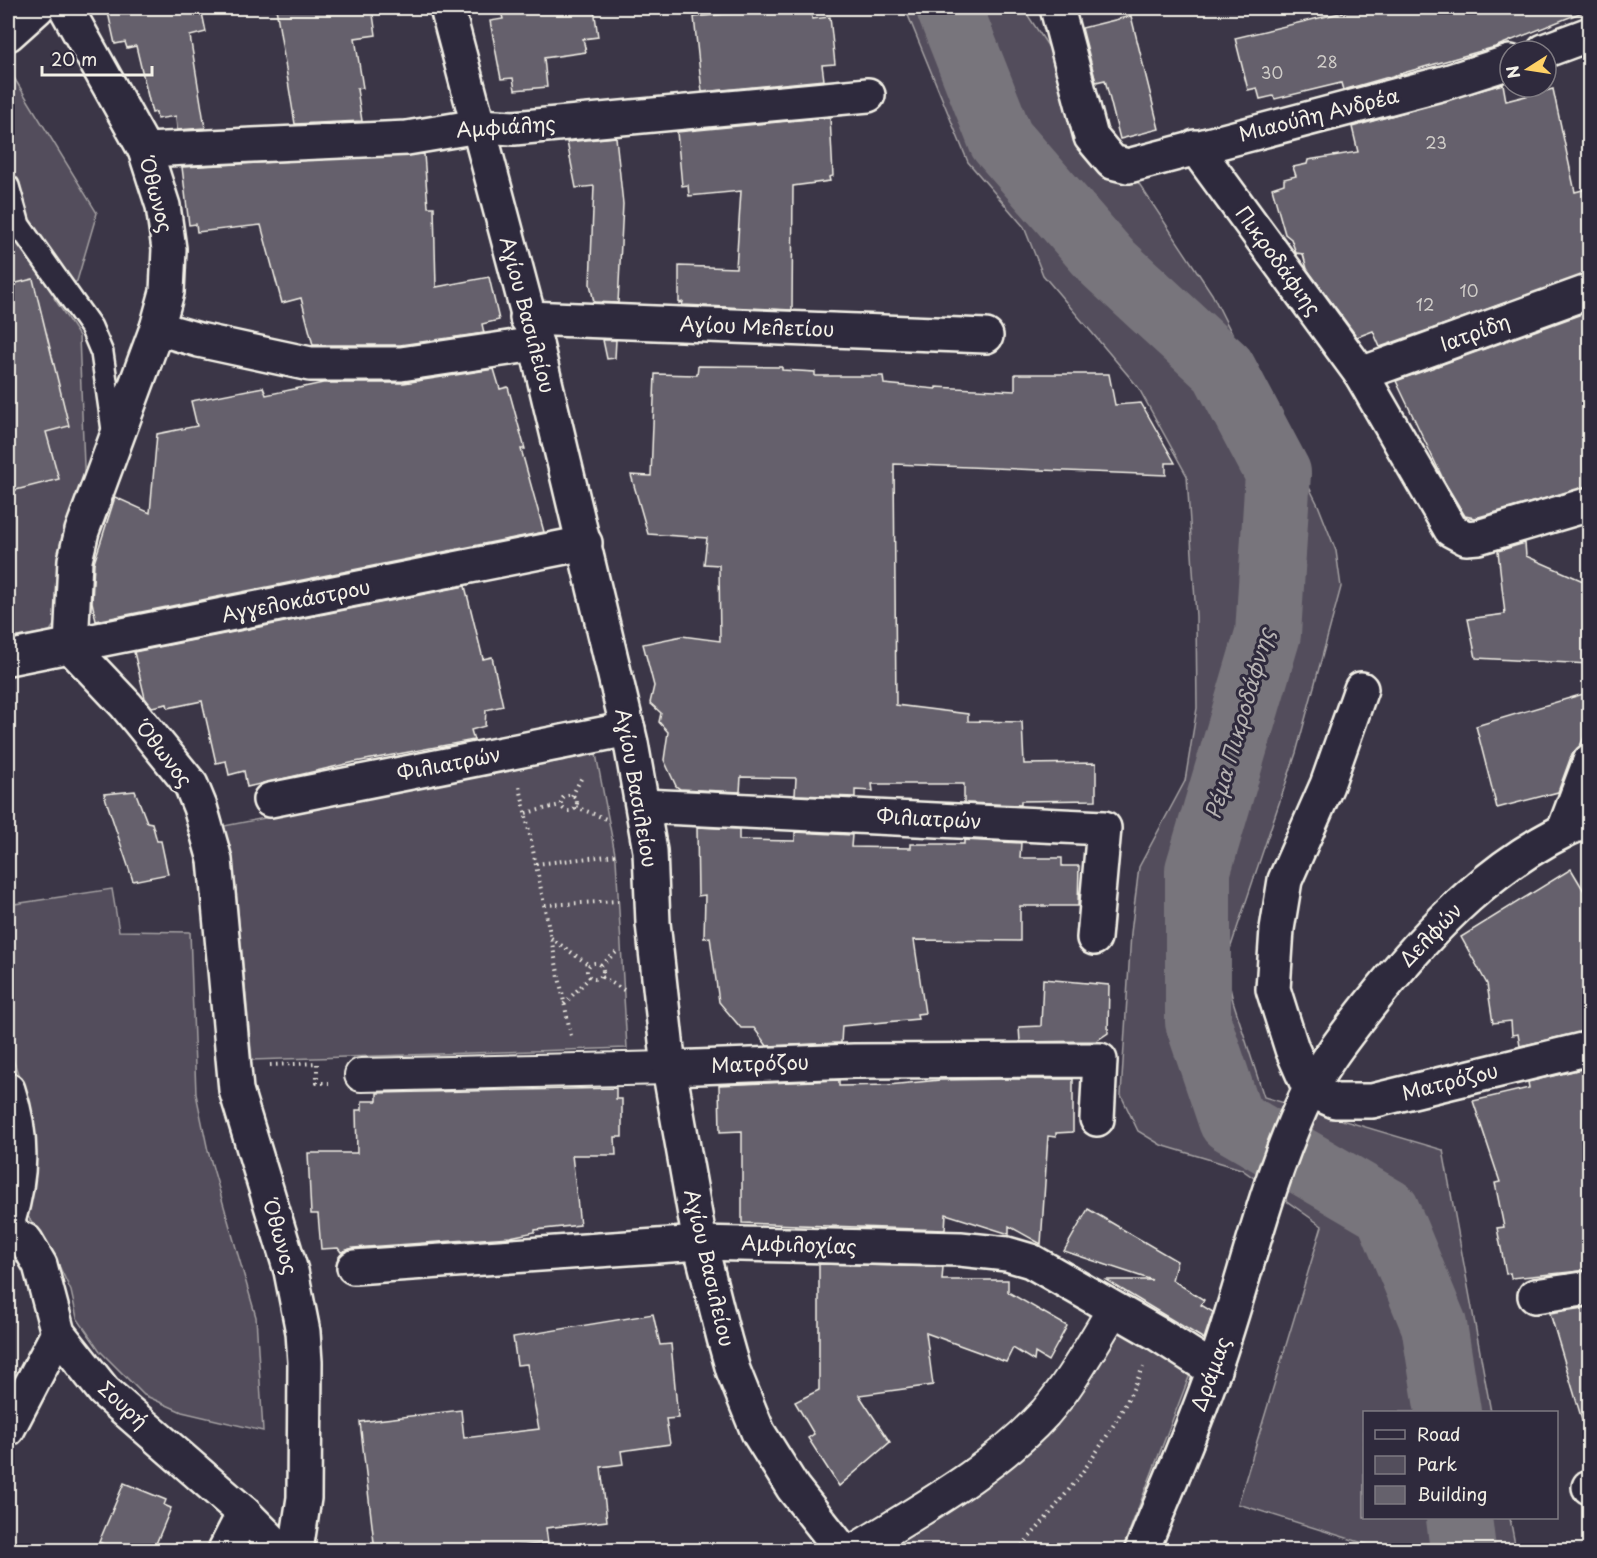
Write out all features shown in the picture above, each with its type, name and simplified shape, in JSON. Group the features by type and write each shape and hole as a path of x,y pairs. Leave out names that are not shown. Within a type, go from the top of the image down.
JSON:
{"street":[{"path":"8,34 37,8"},
{"name":"Όθωνος","path":"66,8 145,150 163,206 170,249 166,292 157,328 82,531 75,560 71,647 174,762 191,785 200,807 215,860 233,1067 239,1100 291,1271 303,1332 305,1362 304,1498 296,1551"},
{"name":"Αγίου Βασιλείου","path":"447,8 585,543 644,806 669,1068 700,1243 733,1370 758,1432 837,1548"},
{"name":"Μιαούλη Ανδρέα","path":"1057,8 1091,137 1112,162 1128,166 1498,66"},
{"path":"1558,46 1590,34"},
{"name":"Αμφιάλης","path":"145,150 407,138 478,126 514,128 868,94"},
{"name":"Πικροδάφιης","path":"1195,147 1361,374 1451,530 1458,536 1478,537 1590,504"},
{"name":"Ιατρίδη","path":"1361,374 1590,291"},
{"name":"Αγίου Μελετίου","path":"157,328 199,340 310,364 401,364 532,331 986,336"},
{"name":"Αγγελοκάστρου","path":"8,658 585,543"},
{"path":"1305,1100 1273,989 1277,930 1285,880 1327,785 1361,689"},
{"name":"Φιλιατρών","path":"270,800 628,729"},
{"path":"1577,824 1590,761"},
{"name":"Φιλιατρών","path":"644,806 1104,828 1094,938"},
{"name":"Δελφών","path":"1269,1194 1305,1100 1336,1047 1392,976 1447,915 1497,873 1577,824"},
{"name":"Ματρόζου","path":"1305,1100 1372,1101 1590,1048"},
{"name":"Ματρόζου","path":"361,1075 854,1061 1100,1060 1097,1119"},
{"path":"8,1090 17,1116 20,1162 15,1197 8,1221"},
{"name":"Δράμας","path":"1143,1551 1214,1370 1269,1194"},
{"name":"Σουρή","path":"8,1232 26,1241 40,1265 58,1333 105,1391 244,1513 281,1551"},
{"name":"Αμφιλοχίας","path":"354,1267 700,1243 960,1249 1007,1254 1031,1261 1158,1334 1214,1370"},
{"path":"1535,1296 1590,1288"},
{"path":"837,1548 962,1483 1008,1449 1046,1412 1065,1387 1114,1309"},
{"path":"8,1429 58,1333"},
{"path":"225,1551 244,1513"}],"lane":[{"path":"8,186 19,225 91,327 102,354 115,444"}],"path":[{"path":"513,752 578,1069"},
{"path":"567,795 576,800 576,807 570,811 564,810 561,805 562,799 567,795"},
{"path":"526,813 561,805"},
{"path":"536,864 650,851"},
{"path":"545,906 652,899"},
{"path":"551,938 589,965"},
{"path":"594,962 601,965 604,971 602,977 596,980 589,978 586,972 589,965 594,962"},
{"path":"564,1004 589,978"},
{"path":"233,1067 317,1063 317,1083 347,1082 361,1075"},
{"path":"1018,1551 1051,1514 1121,1415 1158,1334"}],"green space":[{"path":"905,8 1023,8 1212,294 1318,505 1336,551 1341,587 1296,753 1225,964 1233,1001 1264,1097 1443,1150 1491,1411 1363,1411 1363,1519 1510,1519 1516,1550 1385,1550 1238,1504 1322,1226 1241,1169 1161,1145 1138,1131 1121,1095 1131,933 1139,867 1185,781 1197,708 1196,616 1187,476 1138,387 1043,275 1024,227 968,162"},
{"path":"8,68 97,213 77,281 54,298 79,336 85,492 58,619 50,631 8,639"},
{"path":"596,754 616,859 627,1048 252,1060 235,880 224,826"},
{"path":"112,889 119,931 190,932 196,1094 208,1151 256,1317 263,1431 182,1412 144,1395 100,1351 77,1318 71,1291 53,1253 23,1209 32,1114 8,1045 8,905"},
{"path":"1112,1327 1191,1372 1122,1550 888,1550"}],"building":[{"path":"107,8 201,8 206,32 190,36 205,128 177,130 176,116 157,119 156,112 152,113 136,46 127,48 125,42 115,44"},
{"path":"276,8 372,8 376,35 355,38 363,88 357,89 362,121 295,124"},
{"path":"500,8 594,8 598,37 583,39 586,52 544,58 547,87 515,90 513,78 501,79 490,21 503,19"},
{"path":"745,8 811,8 812,19 830,17 835,64 822,65 824,80 702,92 694,17 745,12"},
{"path":"1361,8 1590,8 1515,39 1498,39 1498,46 1495,47 1343,90 1341,83 1275,99 1273,96 1260,99 1257,88 1248,90 1235,38"},
{"path":"1131,16 1159,129 1120,139 1105,80 1096,82 1082,28"},
{"path":"1498,85 1498,99 1506,99 1506,101 1555,99 1575,192 1590,188 1590,273 1380,347 1373,331 1357,337 1307,269 1303,254 1296,253 1291,239 1285,234 1272,188 1284,184 1284,179 1296,176 1293,167 1307,164 1308,160 1358,152 1352,127"},
{"path":"830,117 833,176 829,177 830,181 793,186 792,310 682,305 683,302 679,303 679,266 736,268 741,191 689,196 688,185 682,186 677,132"},
{"path":"616,137 623,204 618,303 594,302 590,284 594,186 576,188 567,142"},
{"path":"424,154 428,207 434,207 436,287 489,277 499,320 482,324 484,333 400,345 313,345 301,298 282,303 261,225 197,232 196,224 189,225 182,167"},
{"path":"33,279 69,426 46,432 59,479 8,492 8,285"},
{"path":"1590,311 1590,486 1475,518 1465,516 1445,483 1396,381"},
{"path":"603,340 616,340 615,358 607,359"},
{"path":"698,366 782,367 782,370 815,372 815,376 883,376 884,384 936,389 936,387 1015,391 1015,374 1109,374 1115,405 1141,403 1175,463 1166,463 1166,475 894,464 896,705 968,714 968,721 1022,722 1024,764 1096,763 1096,800 1021,801 1021,805 964,803 964,784 872,784 873,791 855,790 855,797 795,795 796,778 741,777 740,792 680,789 676,786 664,760 668,732 659,722 661,713 650,703 654,686 643,644 682,636 720,641 719,565 704,564 707,538 648,534 631,475 651,476 655,374 697,375"},
{"path":"494,369 500,389 508,387 525,449 521,449 544,532 96,621 92,602 94,563 115,497 150,513 157,434 197,426 191,401 263,387 266,395 323,383 404,383"},
{"path":"1525,543 1526,556 1590,584 1590,664 1476,658 1468,619 1505,614 1498,551"},
{"path":"465,586 483,659 492,657 503,706 486,710 485,726 471,730 474,740 355,762 247,787 244,771 229,775 226,761 216,763 202,701 168,708 167,704 152,707 145,698 134,652"},
{"path":"1590,692 1590,724 1580,746 1572,754 1558,792 1497,808 1476,726"},
{"path":"135,791 147,822 152,823 157,841 161,841 168,874 133,881 104,794"},
{"path":"697,827 739,829 739,840 795,841 795,832 852,835 851,847 911,848 911,844 964,844 964,840 1021,843 1020,858 1062,858 1062,866 1079,866 1078,906 1020,906 1020,941 914,940 925,1013 917,1014 918,1019 842,1026 841,1043 767,1046 754,1028 741,1028 719,1002 710,937 704,938 705,895 698,896"},
{"path":"1571,869 1590,901 1590,1030 1520,1046 1518,1034 1512,1035 1511,1021 1493,1023 1487,984 1461,937"},
{"path":"1043,979 1109,985 1108,1033 1096,1041 1020,1042 1019,1027 1041,1026"},
{"path":"1590,1067 1590,1270 1511,1278 1510,1273 1506,1274 1497,1228 1504,1227 1495,1183 1500,1182 1473,1101 1529,1088 1528,1082"},
{"path":"1073,1079 1073,1132 1056,1133 1056,1137 1048,1136 1041,1244 1009,1226 1009,1234 946,1214 945,1230 742,1223 742,1131 720,1132 719,1085 839,1080 839,1086 888,1085 940,1080"},
{"path":"616,1088 616,1099 622,1099 622,1137 615,1137 616,1155 572,1155 580,1225 535,1230 535,1232 510,1237 353,1248 341,1252 338,1248 321,1249 318,1214 311,1214 308,1153 357,1153 356,1110 362,1110 362,1101 377,1101 377,1093"},
{"path":"1088,1209 1177,1261 1172,1280 1204,1300 1201,1305 1213,1312 1204,1339 1106,1280 1152,1280 1064,1251"},
{"path":"819,1264 943,1267 942,1280 1008,1280 1008,1292 1067,1326 1048,1361 1035,1353 1034,1361 1013,1348 1006,1362 926,1333 933,1385 859,1395 890,1442 839,1486 808,1438 814,1434 795,1402 819,1390"},
{"path":"1590,1307 1590,1419 1582,1420 1550,1313"},
{"path":"653,1314 660,1345 671,1344 678,1418 666,1419 670,1444 621,1451 623,1464 601,1467 607,1521 546,1528 548,1543 505,1548 505,1551 375,1551 360,1422 461,1410 464,1438 539,1429 527,1364 517,1365 513,1337"},
{"path":"124,1483 166,1500 164,1505 171,1508 153,1551 119,1551 99,1542"}],"waterway":[{"name":"Ρέμα Πικροδάφνης","path":"949,8 1001,140 1107,262 1223,369 1278,473 1268,634 1198,870 1198,1022 1231,1120 1387,1211 1434,1325 1448,1411"},
{"name":"Ρέμα Πικροδάφνης","path":"1459,1519 1463,1550"}]}
